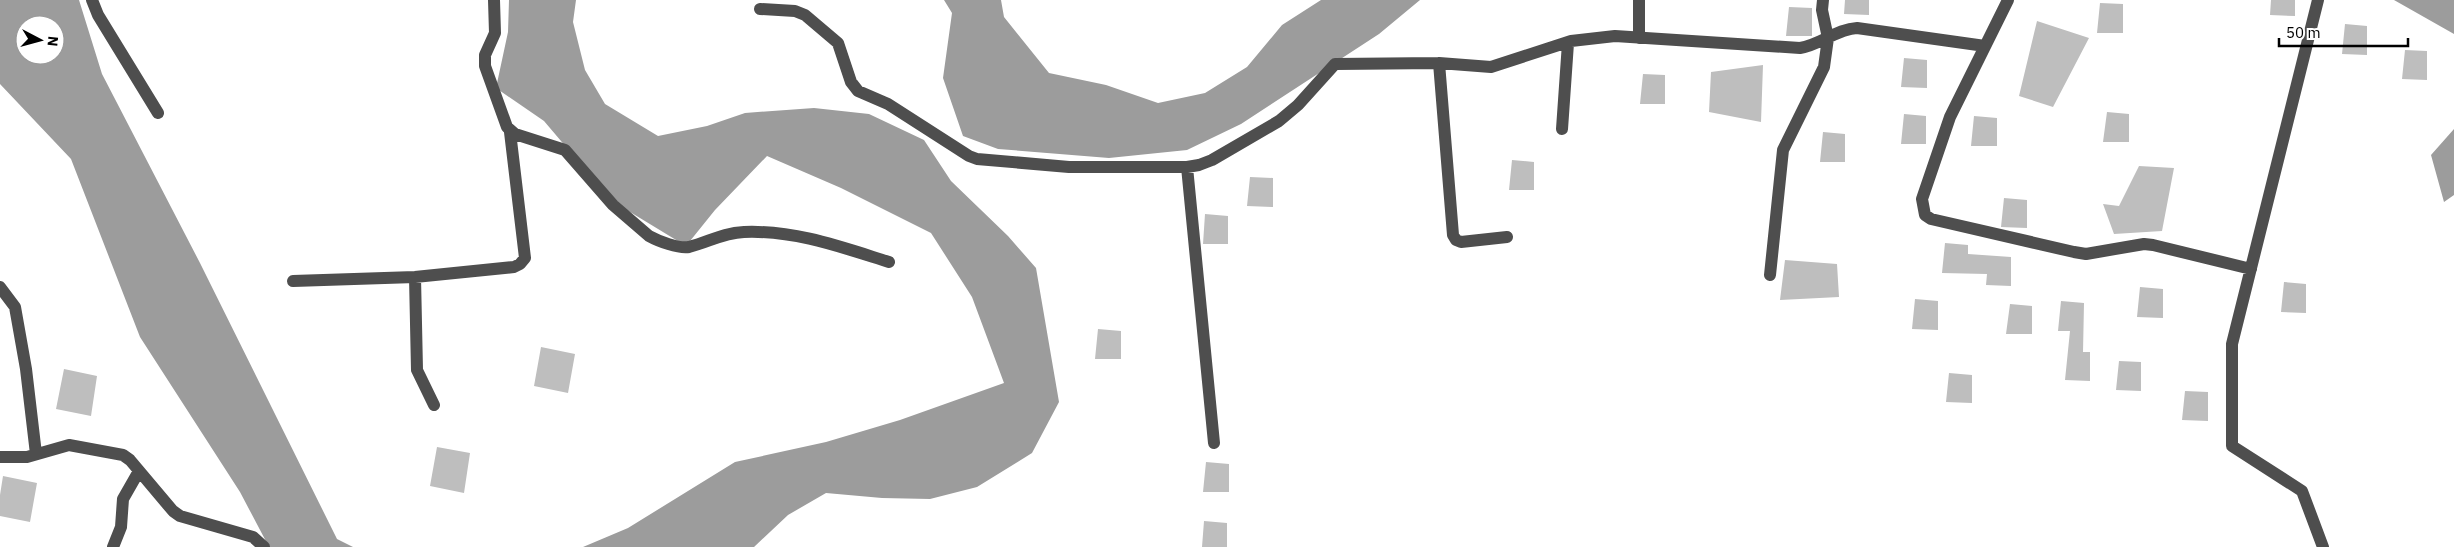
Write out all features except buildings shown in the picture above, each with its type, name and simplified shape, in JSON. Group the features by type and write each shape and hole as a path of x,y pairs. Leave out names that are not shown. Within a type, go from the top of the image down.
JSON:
{"street":[{"path":"92,0 98,15 158,113"},
{"path":"293,281 415,277 514,267 525,258 510,132 485,66 485,54 495,33 494,0"},
{"path":"1639,0 1639,38"},
{"path":"1770,275 1784,150 1823,73 1828,38 1822,10 1823,0"},
{"path":"2008,0 1950,117 1922,199 1925,214 1931,218 2074,252 2086,254 2135,245 2153,245 2251,269"},
{"path":"2318,0 2232,344 2232,446 2302,491 2323,547"},
{"path":"760,9 795,11 805,15 838,43 851,82 858,91 888,104 973,158 1069,167 1187,167 1212,160 1279,122 1298,105 1334,64 1439,63 1491,67 1593,37 1800,48 1845,30 1857,28 1985,46"},
{"path":"1562,129 1568,43"},
{"path":"1439,63 1453,235 1456,240 1461,242 1507,237"},
{"path":"510,132 565,150 613,206 655,240 687,247 714,237 740,232 801,236 889,262"},
{"path":"1187,167 1214,443"},
{"path":"415,277 417,370 434,405"},
{"path":"0,287 15,307 26,369 36,454"},
{"path":"0,457 21,457 59,446 80,446 123,455 173,511 180,516 253,537 264,547"},
{"path":"113,547 120,527 123,498 139,471"}],"shaded area":[{"path":"0,0 79,0 102,74 200,263 337,539 353,547 269,547 240,492 140,337 71,159 0,84"},
{"path":"509,0 576,0 573,22 585,70 605,104 658,136 707,126 745,113 814,108 869,114 924,140 951,181 1008,236 1036,268 1059,402 1032,453 977,487 930,499 882,498 826,493 788,515 754,547 583,547 628,528 735,462 826,442 900,420 1004,383 972,297 931,233 841,188 767,156 715,210 686,246 612,201 544,121 496,88 508,32"},
{"path":"944,0 1001,0 1004,17 1049,73 1106,85 1158,103 1205,93 1247,67 1282,25 1321,0 1420,0 1379,34 1241,124 1187,150 1109,158 998,149 963,136 943,78 952,13"},
{"path":"2394,0 2454,0 2454,34"},
{"path":"2454,129 2454,195 2444,202 2431,155"}]}
